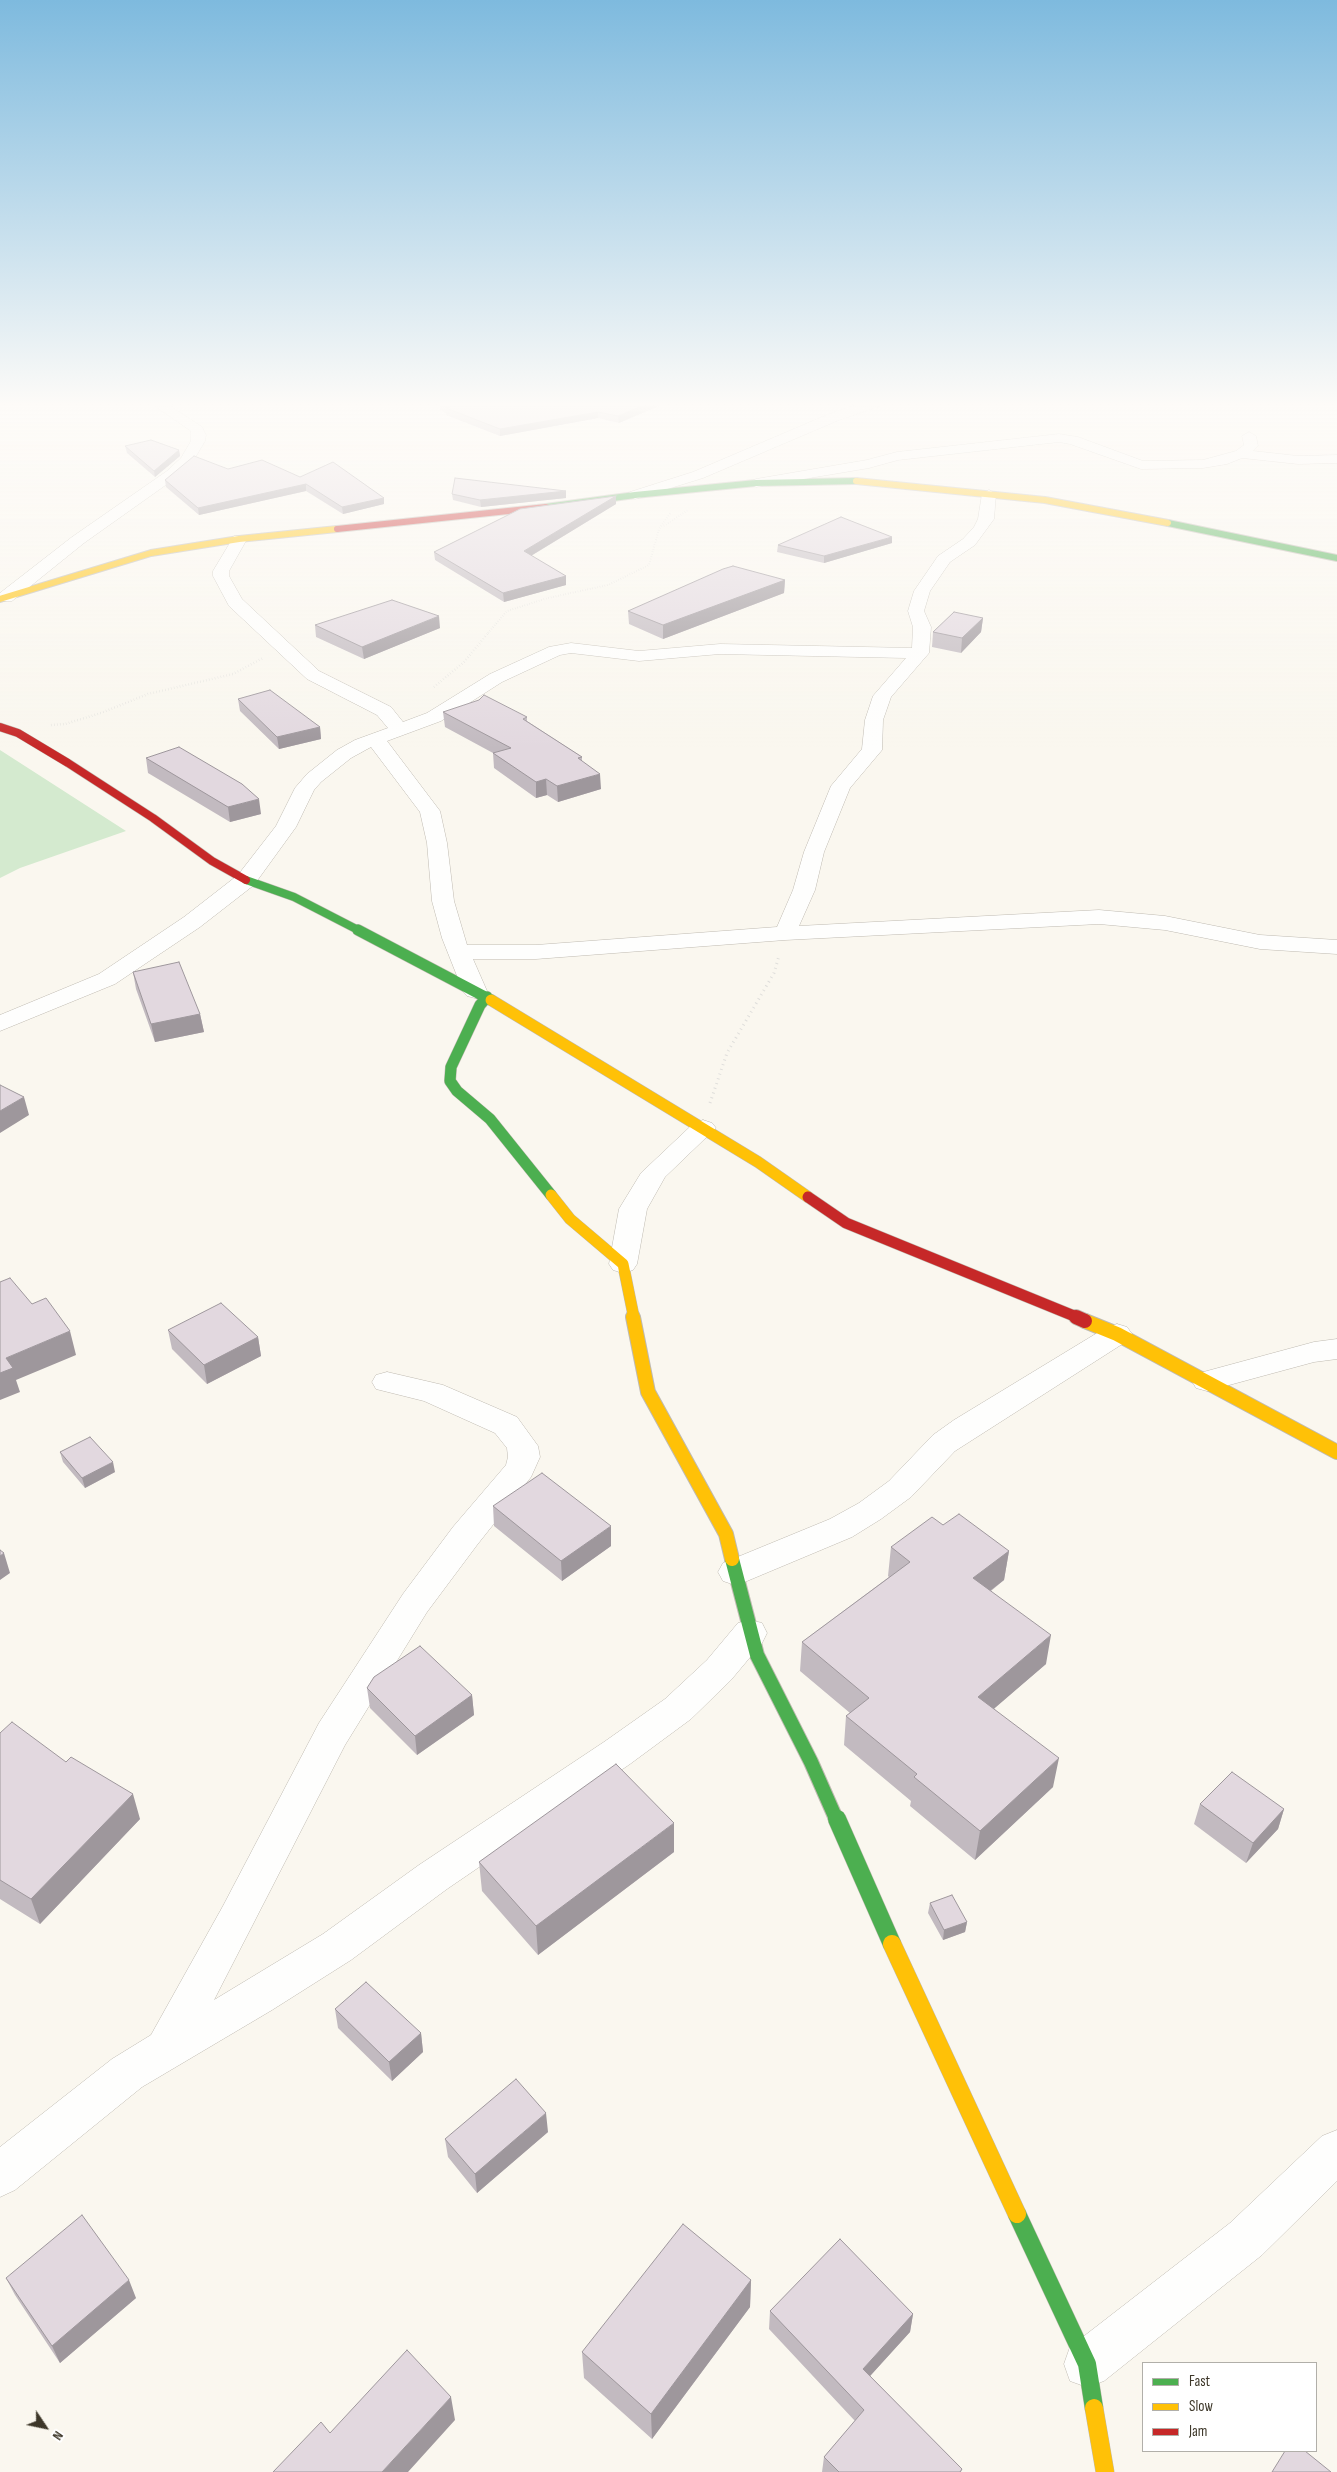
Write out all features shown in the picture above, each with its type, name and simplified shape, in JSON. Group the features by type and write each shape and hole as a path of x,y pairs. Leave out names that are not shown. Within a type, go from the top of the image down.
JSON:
{"street":[{"path":"3,598 109,518"},
{"path":"3,598 151,553 239,539 439,518"},
{"path":"785,933 804,890 814,852 841,786 872,750 874,720 882,696 920,653 922,627 916,611 922,591 944,559 969,542 986,518"},
{"path":"1148,518 1337,558"},
{"path":"239,539 223,566 221,576 235,602 313,675 384,711 406,727"},
{"path":"0,1024 107,979 192,922 246,880 286,827 305,788 314,778 344,754 375,739 449,709 496,678 555,651 571,648 639,656 720,649 920,653"},
{"path":"0,727 18,733 153,818 212,861 246,880 294,898 481,994 758,1162 846,1223 1117,1334 1337,1452"},
{"path":"375,739 430,811 437,843 443,902 453,938 481,994 480,1005 451,1066 450,1081 457,1091 490,1119 570,1219 623,1264"},
{"path":"461,952 536,952 785,933 1100,917 1165,923 1260,942 1337,948"},
{"path":"703,1128 654,1173 633,1209 623,1264 648,1392 726,1534 757,1655 811,1762 922,2012 1087,2364 1105,2472"},
{"path":"735,1572 841,1528 870,1511 900,1489 921,1465 958,1433 1117,1334"},
{"path":"1207,1381 1314,1352 1337,1349"},
{"path":"166,2050 332,1734 415,1603 465,1536 520,1469 524,1457 522,1446 506,1425 432,1392 387,1382"},
{"path":"0,2175 127,2073 258,1997 337,1947 434,1877 617,1753 678,1709 719,1670 750,1633"},
{"path":"1087,2364 1246,2239 1337,2151"}],"path":[{"path":"406,727 431,690 464,662 507,611 548,598 608,585 649,564 659,529 666,518"},
{"path":"18,733 27,728 65,724 148,694 233,674 282,648"},
{"path":"703,1128 726,1053 774,973 785,933"}],"green space":[{"path":"0,750 126,831 20,868 0,878"}],"building":[{"path":"501,518 579,518 524,551 566,576 503,593 434,552"},
{"path":"838,518 844,518 892,537 824,556 778,545"},
{"path":"733,566 785,580 663,625 628,611 723,569"},
{"path":"392,600 439,616 362,647 315,625"},
{"path":"954,612 983,618 962,638 933,632"},
{"path":"270,690 320,727 277,737 238,699"},
{"path":"484,695 527,717 523,719 582,757 578,758 600,774 557,786 546,779 536,782 493,753 511,748 443,712 479,700"},
{"path":"179,747 242,784 259,799 228,807 146,758"},
{"path":"179,962 200,1014 151,1024 133,972"},
{"path":"0,1085 24,1097 0,1111"},
{"path":"10,1278 32,1304 46,1298 70,1331 6,1358 13,1368 0,1373 0,1282"},
{"path":"221,1303 258,1337 204,1365 168,1330"},
{"path":"90,1437 113,1462 82,1478 60,1452"},
{"path":"542,1473 611,1526 561,1561 493,1506"},
{"path":"959,1514 1009,1551 973,1578 1051,1635 978,1697 1059,1758 980,1831 914,1777 917,1774 846,1716 869,1698 802,1642 910,1562 891,1547 932,1517 943,1525"},
{"path":"420,1646 472,1695 415,1736 367,1688 374,1677"},
{"path":"12,1722 66,1762 71,1757 133,1794 31,1899 0,1880 0,1733"},
{"path":"616,1764 674,1823 536,1926 479,1862"},
{"path":"1232,1772 1284,1809 1253,1843 1200,1804"},
{"path":"952,1895 967,1922 944,1930 930,1903"},
{"path":"366,1982 421,2033 389,2062 335,2009"},
{"path":"516,2079 546,2113 475,2174 445,2139"},
{"path":"82,2215 129,2280 52,2346 6,2278"},
{"path":"683,2224 751,2280 651,2414 582,2352"},
{"path":"840,2239 913,2314 863,2369 962,2469 960,2472 839,2472 824,2457 864,2410 770,2311"},
{"path":"407,2350 451,2397 382,2472 273,2472 321,2422 330,2433"},
{"path":"1284,2452 1306,2452 1331,2472 1272,2472"}],"traffic: fast":[{"path":"1168,523 1337,558"},
{"path":"246,880 294,897 491,1000"},
{"path":"487,997 480,1005 451,1067 450,1081 457,1091 490,1119 551,1195"},
{"path":"732,1559 757,1655 811,1762 892,1944"},
{"path":"1017,2214 1087,2364 1094,2408"}],"traffic: slow":[{"path":"1143,518 1168,523"},
{"path":"0,599 151,553 239,539 337,529"},
{"path":"491,1000 758,1162 808,1197"},
{"path":"551,1195 570,1219 623,1264 648,1392 726,1534 732,1559"},
{"path":"1085,1321 1117,1334 1337,1452"},
{"path":"892,1944 1017,2214"},
{"path":"1094,2408 1105,2472"}],"traffic: jam":[{"path":"337,529 438,518"},
{"path":"0,727 18,733 68,763 153,818 212,861 246,880"},
{"path":"808,1197 846,1223 1085,1321"}]}
